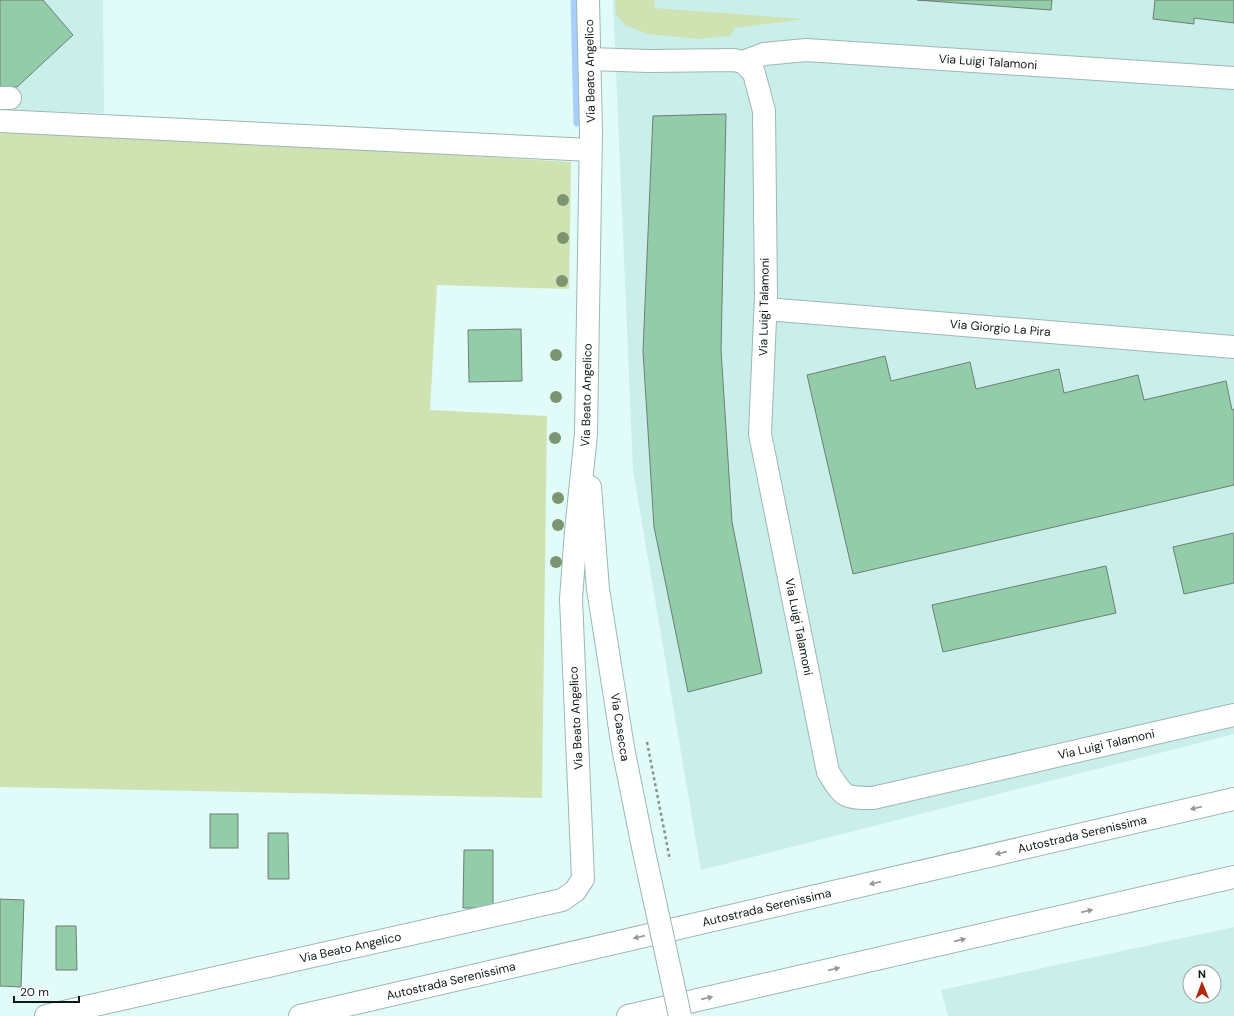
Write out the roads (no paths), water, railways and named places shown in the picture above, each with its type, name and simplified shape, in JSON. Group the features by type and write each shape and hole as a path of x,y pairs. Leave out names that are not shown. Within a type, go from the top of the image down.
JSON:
{"main road":[{"name":"Via Beato Angelico","path":"46,1016 562,900 575,891 583,879 571,599 586,434 590,150 590,59 588,0"},
{"name":"Via Luigi Talamoni","path":"743,62 764,54 806,50 1234,78"},
{"name":"Via Luigi Talamoni","path":"590,59 649,61 734,60 743,62 754,73 764,111 766,309 760,434 828,772 840,790 851,798 873,798 1234,715"},
{"path":"0,120 590,150"},
{"name":"Via Giorgio La Pira","path":"766,309 1234,347"},
{"name":"Via Casecca","path":"586,434 598,589 623,748 680,1016"},
{"name":"Autostrada Serenissima","path":"300,1016 1234,799"},
{"path":"628,1016 1234,877"}],"waterway":[{"path":"574,0 577,123"}]}
